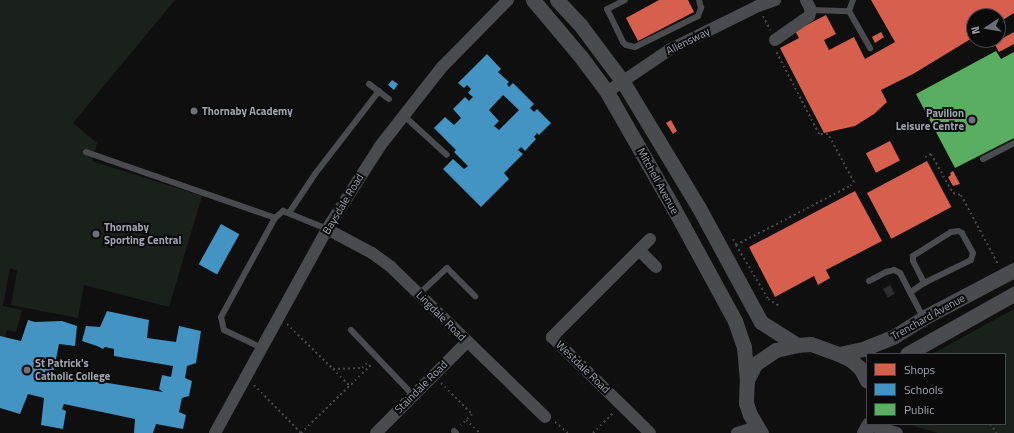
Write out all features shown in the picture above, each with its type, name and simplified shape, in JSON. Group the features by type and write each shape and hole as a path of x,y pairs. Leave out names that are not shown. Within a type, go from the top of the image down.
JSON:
{"street":[{"name":"Baysdale Road","path":"215,433 327,229 364,170 403,115 442,67 508,0"},
{"name":"Mitchell Avenue","path":"533,0 582,57 607,92 735,321 744,347 747,380 746,403 750,415 759,430"},
{"name":"Mitchell Avenue","path":"557,0 581,26 623,82 699,208 761,322 797,345"},
{"name":"Allensway","path":"607,92 669,50 758,6 775,0"},
{"path":"775,40 804,21 809,16 809,5"},
{"name":"Lingdale Road","path":"327,229 372,253 391,267 545,417"},
{"name":"Westdale Road","path":"650,239 552,337 650,433"},
{"path":"639,250 656,267"},
{"name":"Trenchard Avenue","path":"839,354 863,349 893,337 923,318 1009,273"},
{"name":"Trenchard Avenue","path":"909,353 1014,294"},
{"name":"Staindale Road","path":"376,433 413,394 467,342"},
{"name":"Mitchell Avenue","path":"747,380 755,364 776,350 797,345 810,344 839,354 851,360 861,369 866,379"},
{"path":"867,427 897,433"},
{"path":"736,433 759,430"}],"lane":[{"path":"625,0 607,9 623,42 630,47 635,47 698,16 701,8 698,0"},
{"path":"853,0 849,11 870,48"},
{"path":"809,5 849,11"},
{"path":"369,84 389,99"},
{"path":"289,213 315,174 379,91"},
{"path":"403,115 447,155"},
{"path":"983,159 1014,143"},
{"path":"86,152 275,218"},
{"path":"262,348 224,330 221,316 275,218 283,212 289,213 327,229"},
{"path":"911,292 924,283 971,260 973,253 962,232 958,230 951,232 913,256 913,262 924,283"},
{"path":"419,294 447,268 475,296"},
{"path":"869,281 894,270 900,273 923,318"},
{"path":"351,330 413,394"}],"path":[{"path":"736,245 850,186 854,182 828,134 819,134 776,50 775,40 758,6"},
{"path":"925,157 931,154 953,193 961,195 1009,273"},
{"path":"732,239 768,299 779,306"},
{"path":"280,316 349,386"},
{"path":"333,369 362,368 376,356"},
{"path":"246,376 301,433 349,386 376,356"},
{"path":"433,375 472,414 455,432"},
{"path":"592,433 622,404"},
{"path":"545,417 559,424 568,433"},
{"path":"466,420 480,433"},
{"path":"991,425 997,433"}],"shaded area":[{"path":"0,0 175,0 73,123 97,143 92,161 202,196 169,307 84,285 78,318 11,305 17,271 10,268 3,306 22,310 16,332 7,330 5,338 0,337"},
{"path":"1014,309 1014,433 938,433 911,425 1006,425 1006,353 934,353"}],"building: Shops":[{"path":"659,0 688,0 694,12 638,41 626,18"},
{"path":"871,0 1014,0 1014,13 1006,18 1006,8 966,8 966,42 913,74 881,90 887,102 874,114 855,126 824,133 780,48 799,38 795,31 826,15 836,34 824,40 829,50 854,37 865,59 895,42"},
{"path":"881,32 884,37 875,43 872,37"},
{"path":"1014,32 1014,44 999,52 997,48 1006,48 1006,36"},
{"path":"671,120 677,131 673,134 666,123"},
{"path":"890,141 900,161 876,173 866,153"},
{"path":"927,161 951,207 891,239 867,193"},
{"path":"953,171 960,184 953,186 948,177"},
{"path":"855,191 882,241 826,270 830,278 818,285 814,276 775,297 749,247"}],"building: Schools":[{"path":"487,54 501,69 498,72 509,82 507,84 509,87 513,83 534,104 530,108 534,112 537,109 551,123 539,135 537,133 534,137 536,139 525,151 521,147 518,150 523,154 504,173 509,179 481,207 443,169 453,159 464,169 468,166 454,152 456,150 434,128 445,117 454,125 461,118 453,109 465,97 469,101 473,97 468,93 471,89 467,85 464,88 458,83","holes":["503,95 519,110 499,130 494,126 499,121 489,110"]},
{"path":"392,80 398,84 394,90 388,85"},
{"path":"221,224 239,234 217,274 199,264"},
{"name":"St Patrick's Catholic College","path":"107,311 149,320 147,338 176,342 179,326 201,331 196,363 187,366 185,378 192,381 189,396 182,398 179,412 186,415 183,429 156,424 153,433 134,433 135,419 64,404 62,409 66,411 63,429 41,425 44,398 28,394 20,414 0,408 0,336 21,341 28,320 35,322 62,321 77,326 75,346 59,344 53,374 163,392 159,389 162,375 171,377 173,366 114,356 114,349 105,347 103,349 82,341 86,326 100,327"}],"building: Public":[{"name":"Pavilion Leisure Centre","path":"996,51 1001,59 1014,52 1014,138 955,168 916,94"}],"building: Other":[{"path":"890,285 895,294 888,298 883,289"}],"place":[{"name":"Thornaby Academy","path":"194,111"},
{"name":"Pavilion Leisure Centre","path":"972,120"},
{"name":"Thornaby Sporting Central","path":"96,234"},
{"name":"St Patrick's Catholic College","path":"27,370"}]}
